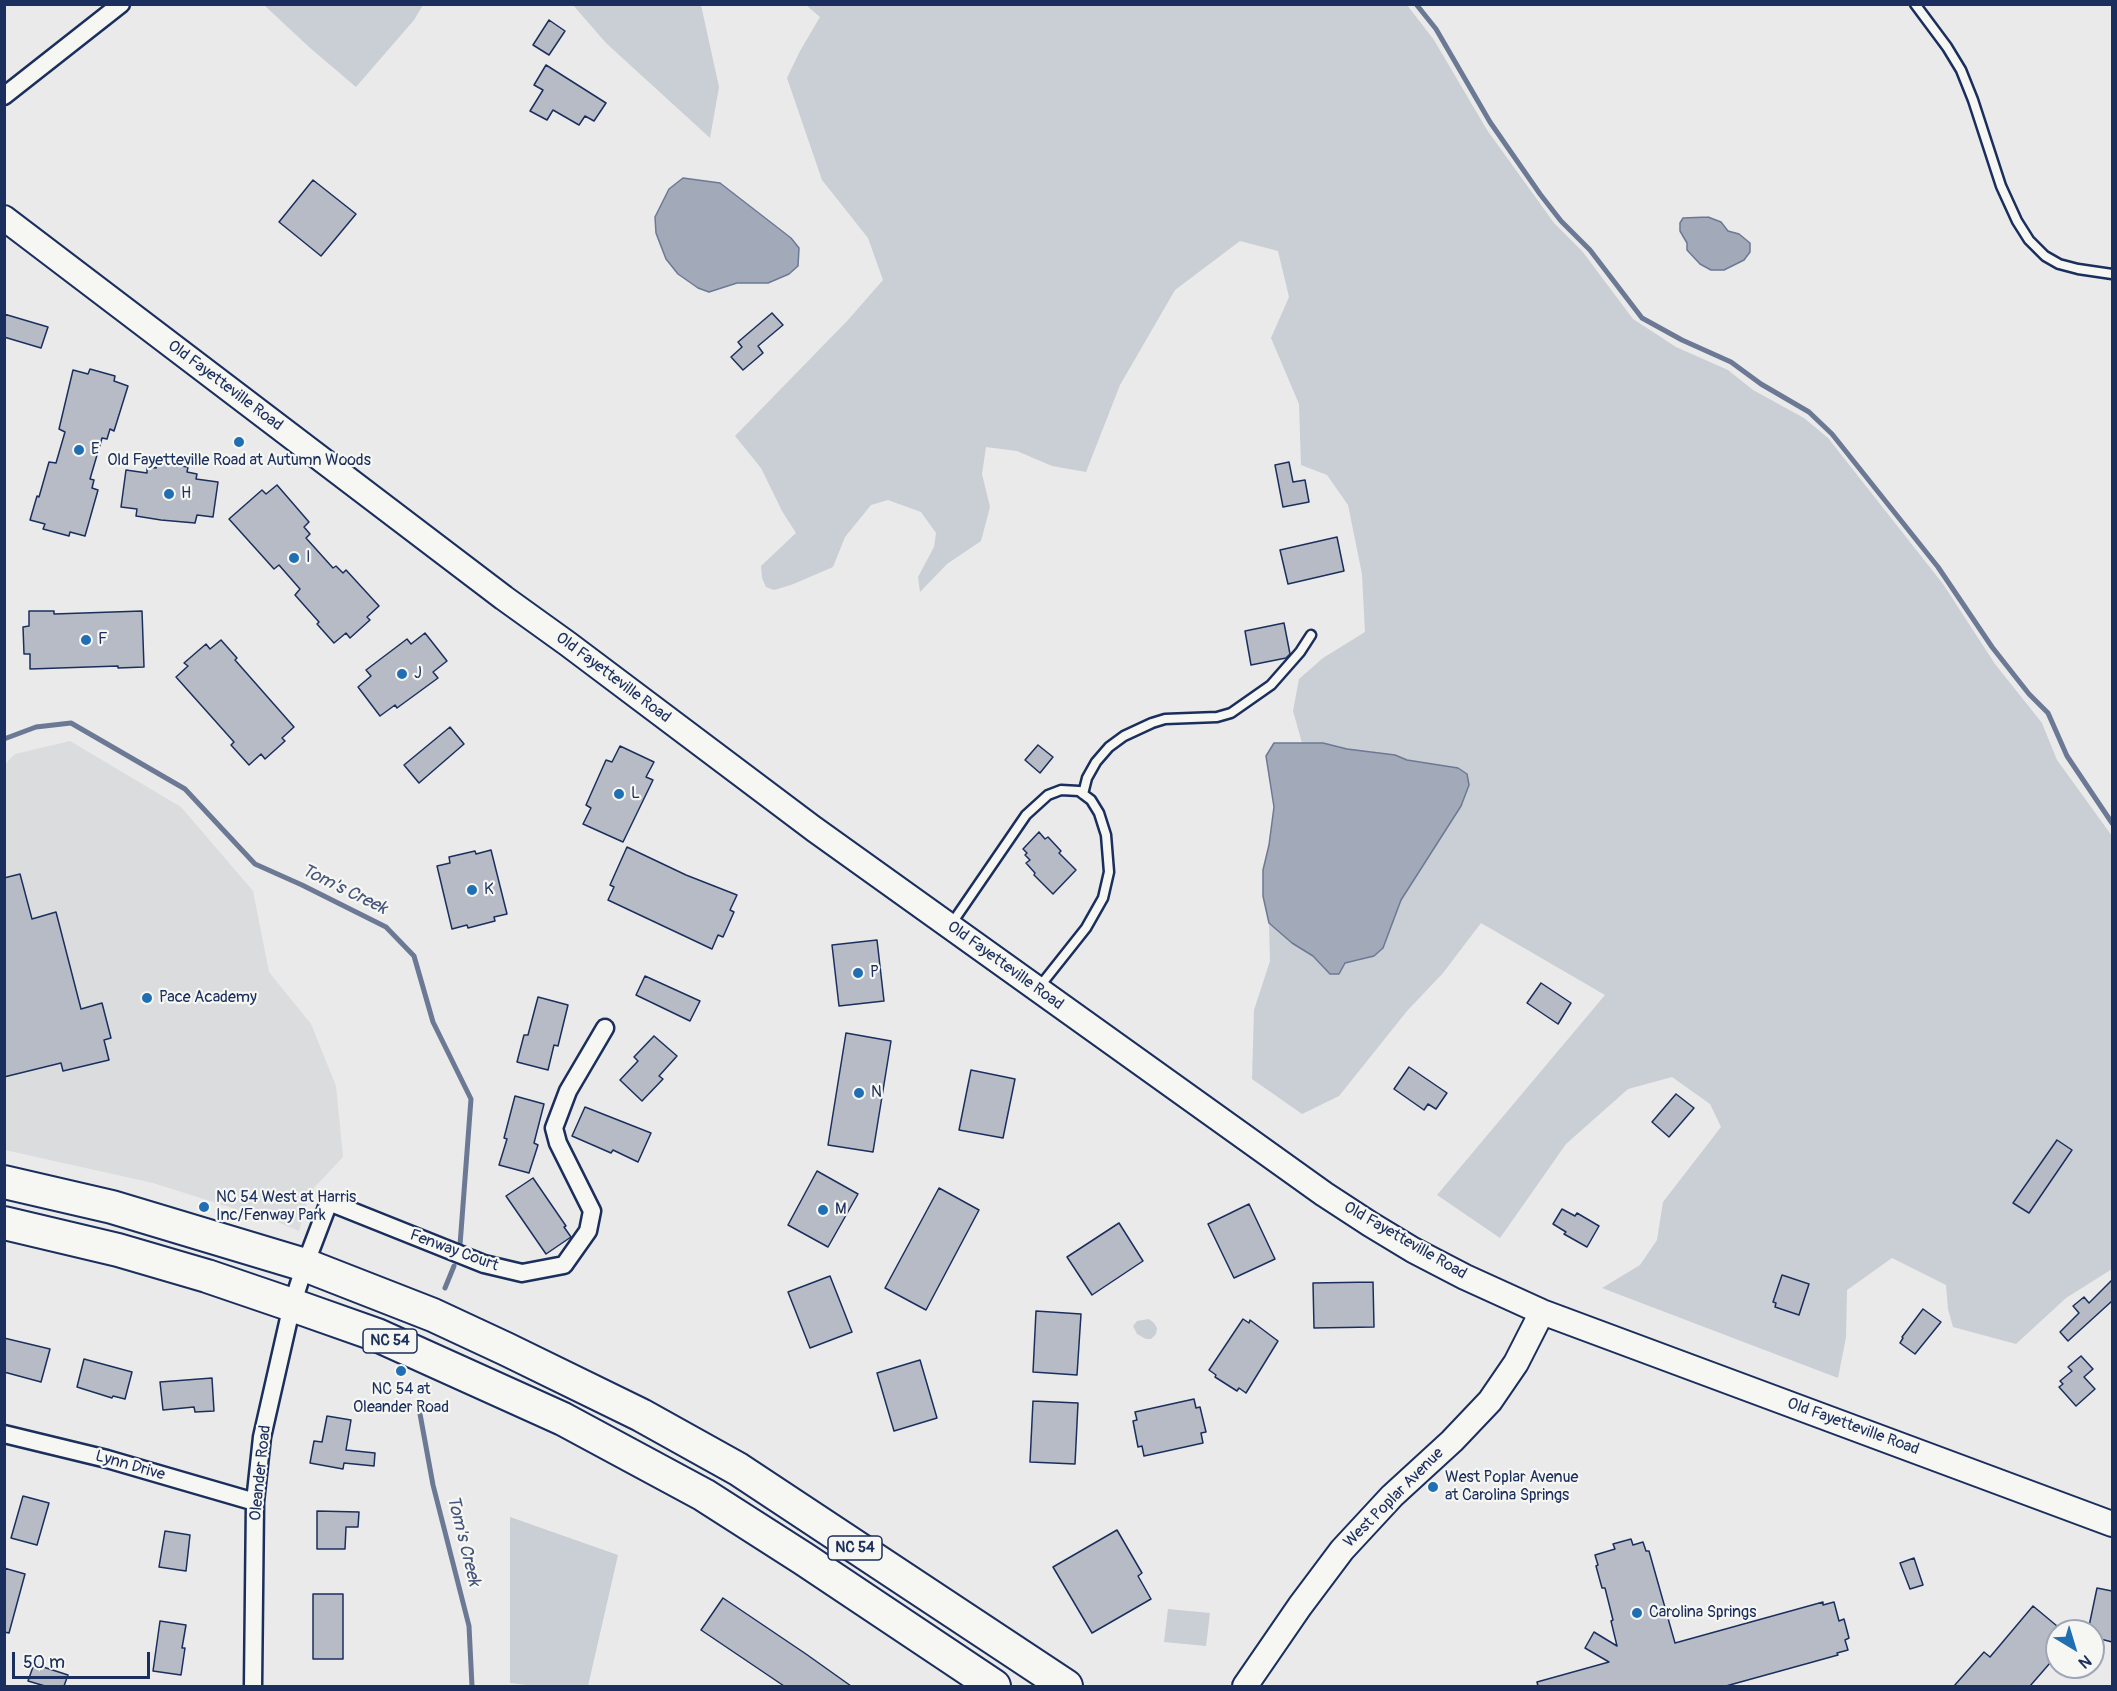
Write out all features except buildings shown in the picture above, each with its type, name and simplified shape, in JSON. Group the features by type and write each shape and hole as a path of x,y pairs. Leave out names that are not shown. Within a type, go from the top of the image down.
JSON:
{"highway":[{"name":"NC 54","path":"4,1182 112,1207 305,1265 433,1315 549,1369 651,1420 738,1469 1066,1686"},
{"name":"NC 54","path":"4,1223 118,1250 207,1276 377,1335 485,1383 604,1440 734,1514 994,1686"}],"street":[{"path":"4,96 121,4"},
{"name":"Old Fayetteville Road","path":"4,218 504,598 831,842 1324,1194 1370,1224 1465,1277 1542,1312 2112,1524"},
{"name":"Fenway Court","path":"305,1265 329,1202 484,1264 522,1274 564,1265 588,1231 592,1210 558,1143 554,1128 568,1091 605,1028"},
{"name":"Oleander Road","path":"253,1686 255,1502 262,1437 292,1305 305,1265"},
{"name":"West Poplar Avenue","path":"1245,1686 1342,1550 1392,1496 1459,1434 1490,1401 1516,1363 1542,1312"},
{"name":"Lynn Drive","path":"4,1434 107,1459 255,1502"}],"lane":[{"path":"1915,4 1961,70 2001,186 2017,221 2029,240 2045,256 2059,264 2112,274"},
{"path":"1083,794 1087,778 1096,762 1109,747 1124,736 1165,719 1217,717 1241,708 1271,684 1300,652 1311,634"},
{"path":"950,926 1026,815 1048,795 1061,789 1079,791 1091,800 1100,813 1106,836 1109,872 1103,898 1086,928 1038,989"}],"shaded area":[{"path":"264,5 423,5 414,20 356,87"},
{"path":"573,5 701,5 719,87 710,138 606,43"},
{"path":"806,5 1407,5 1434,40 1487,130 1554,223 1582,251 1633,319 1676,347 1728,370 1753,390 1804,418 1828,438 1943,584 1995,664 2042,723 2057,760 2112,836 2112,1269 2066,1298 2016,1344 1953,1327 1948,1309 1946,1285 1892,1258 1847,1290 1846,1337 1838,1378 1602,1288 1640,1265 1657,1240 1663,1202 1721,1127 1710,1104 1672,1077 1628,1089 1566,1144 1500,1238 1437,1195 1605,995 1481,923 1443,973 1407,1011 1339,1096 1302,1114 1252,1079 1254,1010 1270,961 1269,923 1292,943 1313,956 1330,974 1345,963 1358,961 1383,948 1401,900 1461,806 1407,760 1394,755 1347,749 1323,743 1302,743 1293,711 1299,679 1323,658 1365,632 1362,574 1348,505 1327,475 1301,465 1299,404 1271,338 1289,297 1278,251 1240,241 1175,290 1120,385 1086,472 1052,466 1017,451 986,447 982,474 990,507 981,541 947,564 920,592 918,577 934,547 936,533 921,512 888,500 871,505 845,537 833,567 791,585 774,590 766,587 762,578 761,566 796,533 782,511 761,468 735,436 848,320 883,280 868,238 822,180 787,78 820,17"},
{"name":"Pace Academy","path":"70,741 181,807 253,891 269,972 311,1024 336,1086 343,1157 310,1192 299,1231 153,1183 5,1150 5,764 15,754"},
{"path":"1149,1319 1157,1328 1156,1334 1151,1339 1146,1339 1137,1334 1133,1326 1137,1321"},
{"path":"510,1517 618,1555 588,1686 535,1686 510,1683"},
{"path":"1168,1609 1210,1613 1206,1646 1164,1642"}],"water":[{"path":"683,178 720,183 791,238 799,248 798,266 789,274 768,283 737,283 709,292 698,288 678,274 666,259 656,233 655,217 669,189"},
{"path":"1708,217 1721,222 1728,231 1739,234 1750,243 1750,252 1744,260 1724,270 1711,270 1700,264 1687,250 1687,243 1680,231 1683,218"},
{"path":"1274,743 1323,743 1458,768 1467,774 1469,785 1461,806 1401,900 1383,948 1374,956 1345,963 1339,974 1330,974 1313,956 1292,943 1269,923 1263,896 1263,870 1274,807 1266,756"}],"waterway":[{"path":"1416,4 1436,29 1490,122 1540,194 1561,221 1590,250 1642,318 1682,340 1731,362 1761,384 1809,412 1832,434 1938,567 1992,647 2029,694 2048,713 2067,756 2112,823"},
{"name":"Tom's Creek","path":"4,739 36,727 71,723 185,789 255,864 386,927 414,956 433,1022 471,1099 460,1245"},
{"name":"Tom's Creek","path":"445,1288 454,1266"},
{"name":"Tom's Creek","path":"418,1403 433,1485 469,1626 472,1686"}],"place":[{"name":"Old Fayetteville Road at Autumn Woods","path":"239,442"},
{"name":"E","path":"79,450"},
{"name":"H","path":"169,494"},
{"name":"I","path":"294,558"},
{"name":"F","path":"86,640"},
{"name":"J","path":"402,674"},
{"name":"L","path":"619,794"},
{"name":"K","path":"472,890"},
{"name":"P","path":"858,973"},
{"name":"Pace Academy","path":"147,998"},
{"name":"N","path":"859,1093"},
{"name":"NC 54 West at Harris Inc/Fenway Park","path":"204,1207"},
{"name":"M","path":"823,1210"},
{"name":"NC 54 at Oleander Road","path":"401,1371"},
{"name":"West Poplar Avenue at Carolina Springs","path":"1433,1487"},
{"name":"Carolina Springs","path":"1637,1613"}]}
